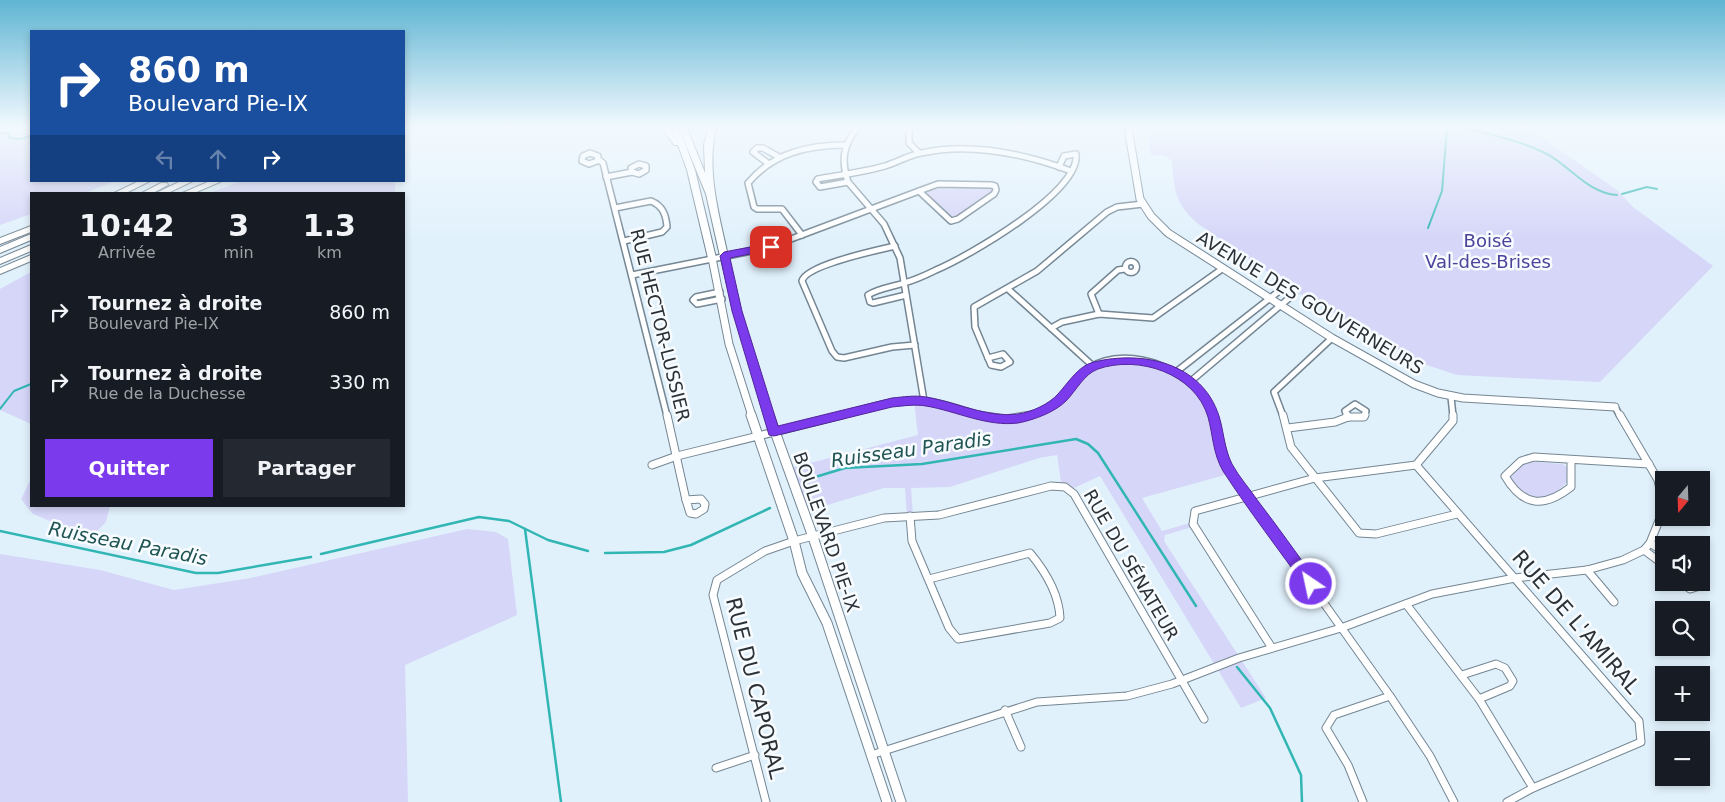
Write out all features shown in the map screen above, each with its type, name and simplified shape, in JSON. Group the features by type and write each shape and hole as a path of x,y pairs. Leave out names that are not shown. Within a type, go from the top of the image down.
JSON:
{"highway":[{"name":"BOULEVARD PIE-IX","path":"689,165 706,227 712,258"},
{"name":"BOULEVARD PIE-IX","path":"698,165 710,194 724,256"},
{"path":"709,165 710,194"},
{"path":"121,192 144,182"},
{"path":"133,192 156,182"},
{"path":"149,192 172,182"},
{"path":"163,192 187,182"},
{"path":"189,192 215,182"},
{"path":"706,227 712,229 718,226"},
{"path":"0,241 30,229"},
{"path":"0,252 30,238"},
{"path":"0,262 30,249"},
{"path":"0,271 30,258"}],"street":[{"name":"RUE HECTOR-LUSSIER","path":"604,165 624,240 686,500"},
{"path":"767,165 748,183 754,207 762,210 782,209 802,235"},
{"path":"844,165 848,182 870,210 884,224 895,246 906,282 906,296 924,401"},
{"path":"848,182 817,186 816,182 818,179 885,165"},
{"path":"1053,165 1070,171"},
{"path":"906,296 870,302 868,295 949,265 979,250 1032,212 1061,185 1074,165"},
{"name":"AVENUE DES GOUVERNEURS","path":"1135,165 1143,204 1168,233 1332,338 1414,384 1451,397 1615,407"},
{"path":"606,177 632,172"},
{"path":"632,276 766,248 870,210 919,191 938,184 949,182 991,185 995,186 996,190 994,194 958,219 951,221 919,191"},
{"path":"615,208 651,201 663,209 667,227 662,232 624,240"},
{"path":"988,358 975,327 974,306 1008,289 1052,259 1107,212 1117,207 1143,204"},
{"path":"895,246 858,254 808,273 803,277 802,281 832,352 836,356 844,358 892,347 915,345"},
{"name":"BOULEVARD PIE-IX","path":"724,256 737,311 774,432 813,537 901,802"},
{"name":"BOULEVARD PIE-IX","path":"712,258 729,344 758,436 794,541 802,573 827,623 886,802"},
{"path":"1099,314 1090,294 1118,270 1125,269"},
{"path":"1051,328 1062,322 1099,314 1113,313 1153,318 1222,269"},
{"path":"1176,372 1283,288"},
{"path":"1008,289 1093,366"},
{"path":"1191,381 1294,294"},
{"path":"1332,338 1274,392 1288,428 1291,447 1359,533 1376,534 1457,514"},
{"path":"652,465 677,456 892,403 924,401 990,418 1020,418 1046,410 1061,399 1076,380 1093,366 1109,361 1140,361 1176,372 1191,381 1208,403 1214,416 1220,453 1227,467 1390,696 1430,756 1454,802"},
{"path":"1272,648 1193,524 1196,512 1315,478 1416,465 1453,421 1451,397"},
{"path":"1615,407 1655,475"},
{"path":"1288,428 1335,422 1348,417"},
{"path":"1572,460 1570,487 1566,491 1538,503 1533,503 1518,495 1510,487 1505,476 1515,464 1526,457 1649,464"},
{"name":"RUE DE L'AMIRAL","path":"1416,465 1639,721 1641,742 1533,788"},
{"name":"RUE DU SÉNATEUR","path":"794,541 884,518 939,515 1051,486 1065,487 1074,494 1204,719"},
{"path":"910,516 912,541 930,579 949,628 958,639 1050,623 1060,618 1061,608 1037,561 1030,553 930,579"},
{"path":"871,755 1005,710 1036,702 1071,698 1127,696 1272,648 1341,628 1432,594 1515,578 1587,570 1612,564 1644,550 1650,543 1657,526"},
{"name":"RUE DU CAPORAL","path":"766,802 713,595 713,587 717,580 765,551 794,541"},
{"path":"1650,543 1655,546"},
{"path":"1644,550 1655,558"},
{"path":"1587,570 1614,602"},
{"path":"1406,604 1479,699 1533,788 1507,802"},
{"path":"1462,675 1496,664 1510,673 1513,681 1510,686 1479,699"},
{"path":"1363,802 1348,765 1326,728 1334,715 1390,696"},
{"path":"1005,710 1021,747"},
{"path":"716,768 755,755"}],"green space":[{"path":"0,165 30,165 30,182 113,182 88,192 30,192 30,214 0,225"},
{"name":"Boisé Val-des-Brises","path":"1172,165 1582,165 1617,190 1633,207 1713,266 1600,382 1457,375 1424,364 1298,293 1197,223 1180,202"},
{"path":"238,182 395,182 395,192 212,192"},
{"path":"953,184 991,186 994,189 960,215 952,217 928,195 928,192"},
{"path":"30,273 30,424 0,410 0,289"},
{"path":"1109,361 1140,361 1176,372 1208,403 1232,473 1142,498 1162,531 1190,523 1192,527 1165,535 1164,541 1266,698 1241,708 1100,476 1074,488 1061,482 1057,455 1039,458 950,487 911,488 913,516 907,516 905,488 884,488 804,512 787,469 918,435 914,401 924,401 1012,419 1046,410 1062,398 1088,369"},
{"path":"1526,461 1562,464 1567,467 1568,481 1549,496 1532,499 1526,498 1512,482 1511,477"},
{"path":"30,481 30,507 110,507 106,522 96,532 79,533 33,514 21,499"},
{"path":"467,529 496,532 508,539 517,615 405,665 408,802 0,802 0,554 100,570 174,590 251,578"}],"waterway":[{"path":"1428,228 1442,191 1444,165"},
{"path":"1564,165 1588,185 1597,190 1617,195"},
{"path":"1622,194 1647,187 1657,189"},
{"name":"Ruisseau Paradis","path":"0,409 14,391 30,384"},
{"name":"Ruisseau Paradis","path":"812,478 845,468 922,464 1076,439 1088,444 1098,453 1196,606"},
{"name":"Ruisseau Paradis","path":"605,553 664,552 691,545 770,508"},
{"name":"Ruisseau Paradis","path":"321,554 479,517 509,521 548,540 588,551"},
{"path":"525,529 561,802"},
{"name":"Ruisseau Paradis","path":"0,531 196,573 218,573 311,557"},
{"name":"Ruisseau Paradis","path":"1237,667 1270,708 1301,775 1302,802"}],"route":[{"path":"771,247 724,256 748,352 774,432 892,403 909,401 924,401 945,405 990,418 1018,418 1046,410 1061,399 1076,380 1093,366 1109,361 1122,360 1140,361 1156,365 1182,375 1200,391 1214,416 1220,453 1227,467 1282,541 1311,584"}]}
